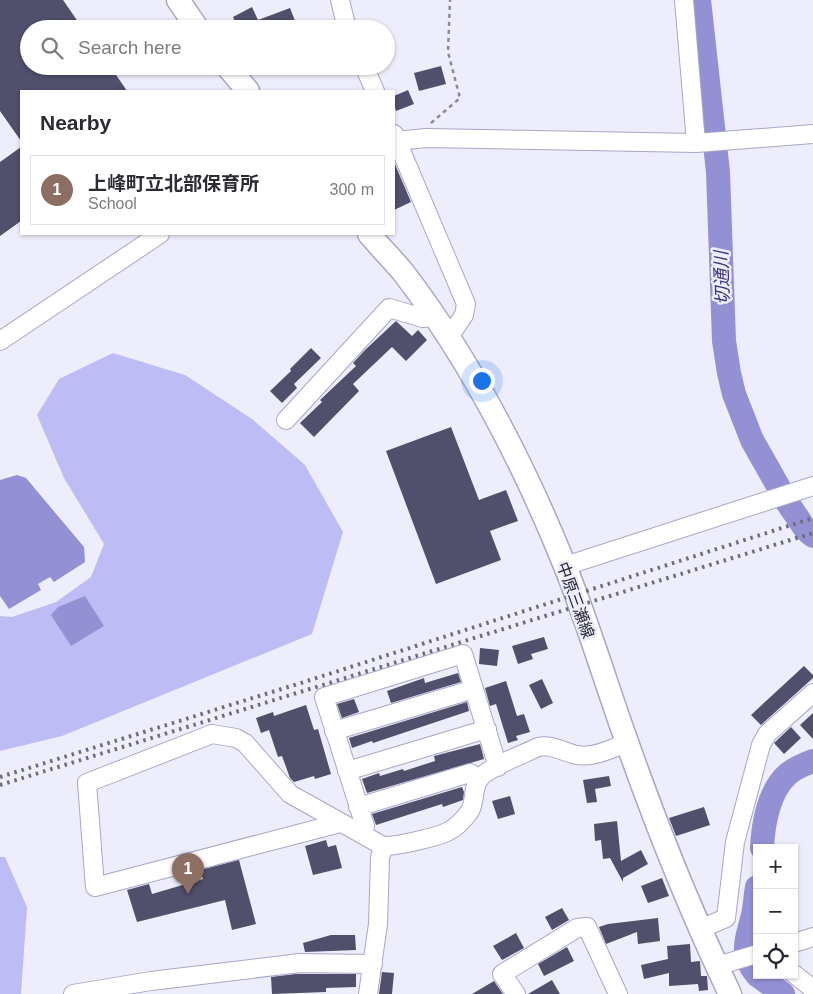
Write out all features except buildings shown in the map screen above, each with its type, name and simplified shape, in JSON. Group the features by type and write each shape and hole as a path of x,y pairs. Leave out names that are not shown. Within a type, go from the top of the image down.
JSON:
{"main road":[{"path":"178,0 192,20"},
{"path":"235,75 247,90"},
{"name":"中原三瀬線","path":"370,235 402,272 449,337 478,386 521,469 565,566 654,818 700,929 730,994"}],"street":[{"path":"340,0 345,20"},
{"path":"684,0 696,143"},
{"path":"368,75 375,90"},
{"path":"449,337 464,315 466,304 395,138 696,143 813,134"},
{"path":"0,340 158,235"},
{"path":"286,420 389,308 423,318 434,317"},
{"path":"565,566 812,486"},
{"path":"363,835 365,826 324,697 463,654 498,766"},
{"path":"334,731 474,689"},
{"path":"700,929 726,918 735,842 761,745 767,734 813,693"},
{"path":"347,771 487,729"},
{"path":"340,823 95,888 86,783 212,734 236,738 245,743 290,794 383,846 393,847 447,832 457,825 470,811 474,803 475,786 484,774 538,747 545,745 586,756 615,748 627,742"},
{"path":"358,806 470,772 479,779"},
{"path":"368,994 378,924 380,858 383,846"},
{"path":"516,994 502,974 577,928 586,927 618,994"},
{"path":"798,942 813,937"},
{"path":"717,966 753,955"},
{"path":"74,994 151,981 300,963 373,964"},
{"path":"798,977 813,989"}],"path":[{"path":"426,138 427,126 460,98 448,52 450,0"}],"shaded area":[{"path":"113,353 185,375 252,419 305,465 343,532 312,634 62,736 0,751 0,616 12,617 56,602 91,577 104,544 64,478 37,415 59,379"},
{"path":"17,475 26,478 84,547 85,562 54,582 50,577 38,584 41,590 9,609 0,596 0,480"},
{"path":"85,596 104,626 71,646 51,615 58,607"},
{"path":"0,857 5,857 27,907 21,994 0,994"}],"waterway":[{"name":"切通川","path":"699,0 718,172 724,341 729,373 734,394 752,440 787,502 806,530 813,536"},
{"name":"切通川","path":"762,844 768,808 776,789 781,781 791,772 813,761"},
{"name":"切通川","path":"753,969 746,954 746,941 754,911 757,889"},
{"name":"切通川","path":"762,979 783,994"}],"railway":[{"path":"0,777 304,682 813,518"},
{"path":"0,785 813,533"}],"place":[{"name":"上峰町立北部保育所","path":"188,894"}]}
